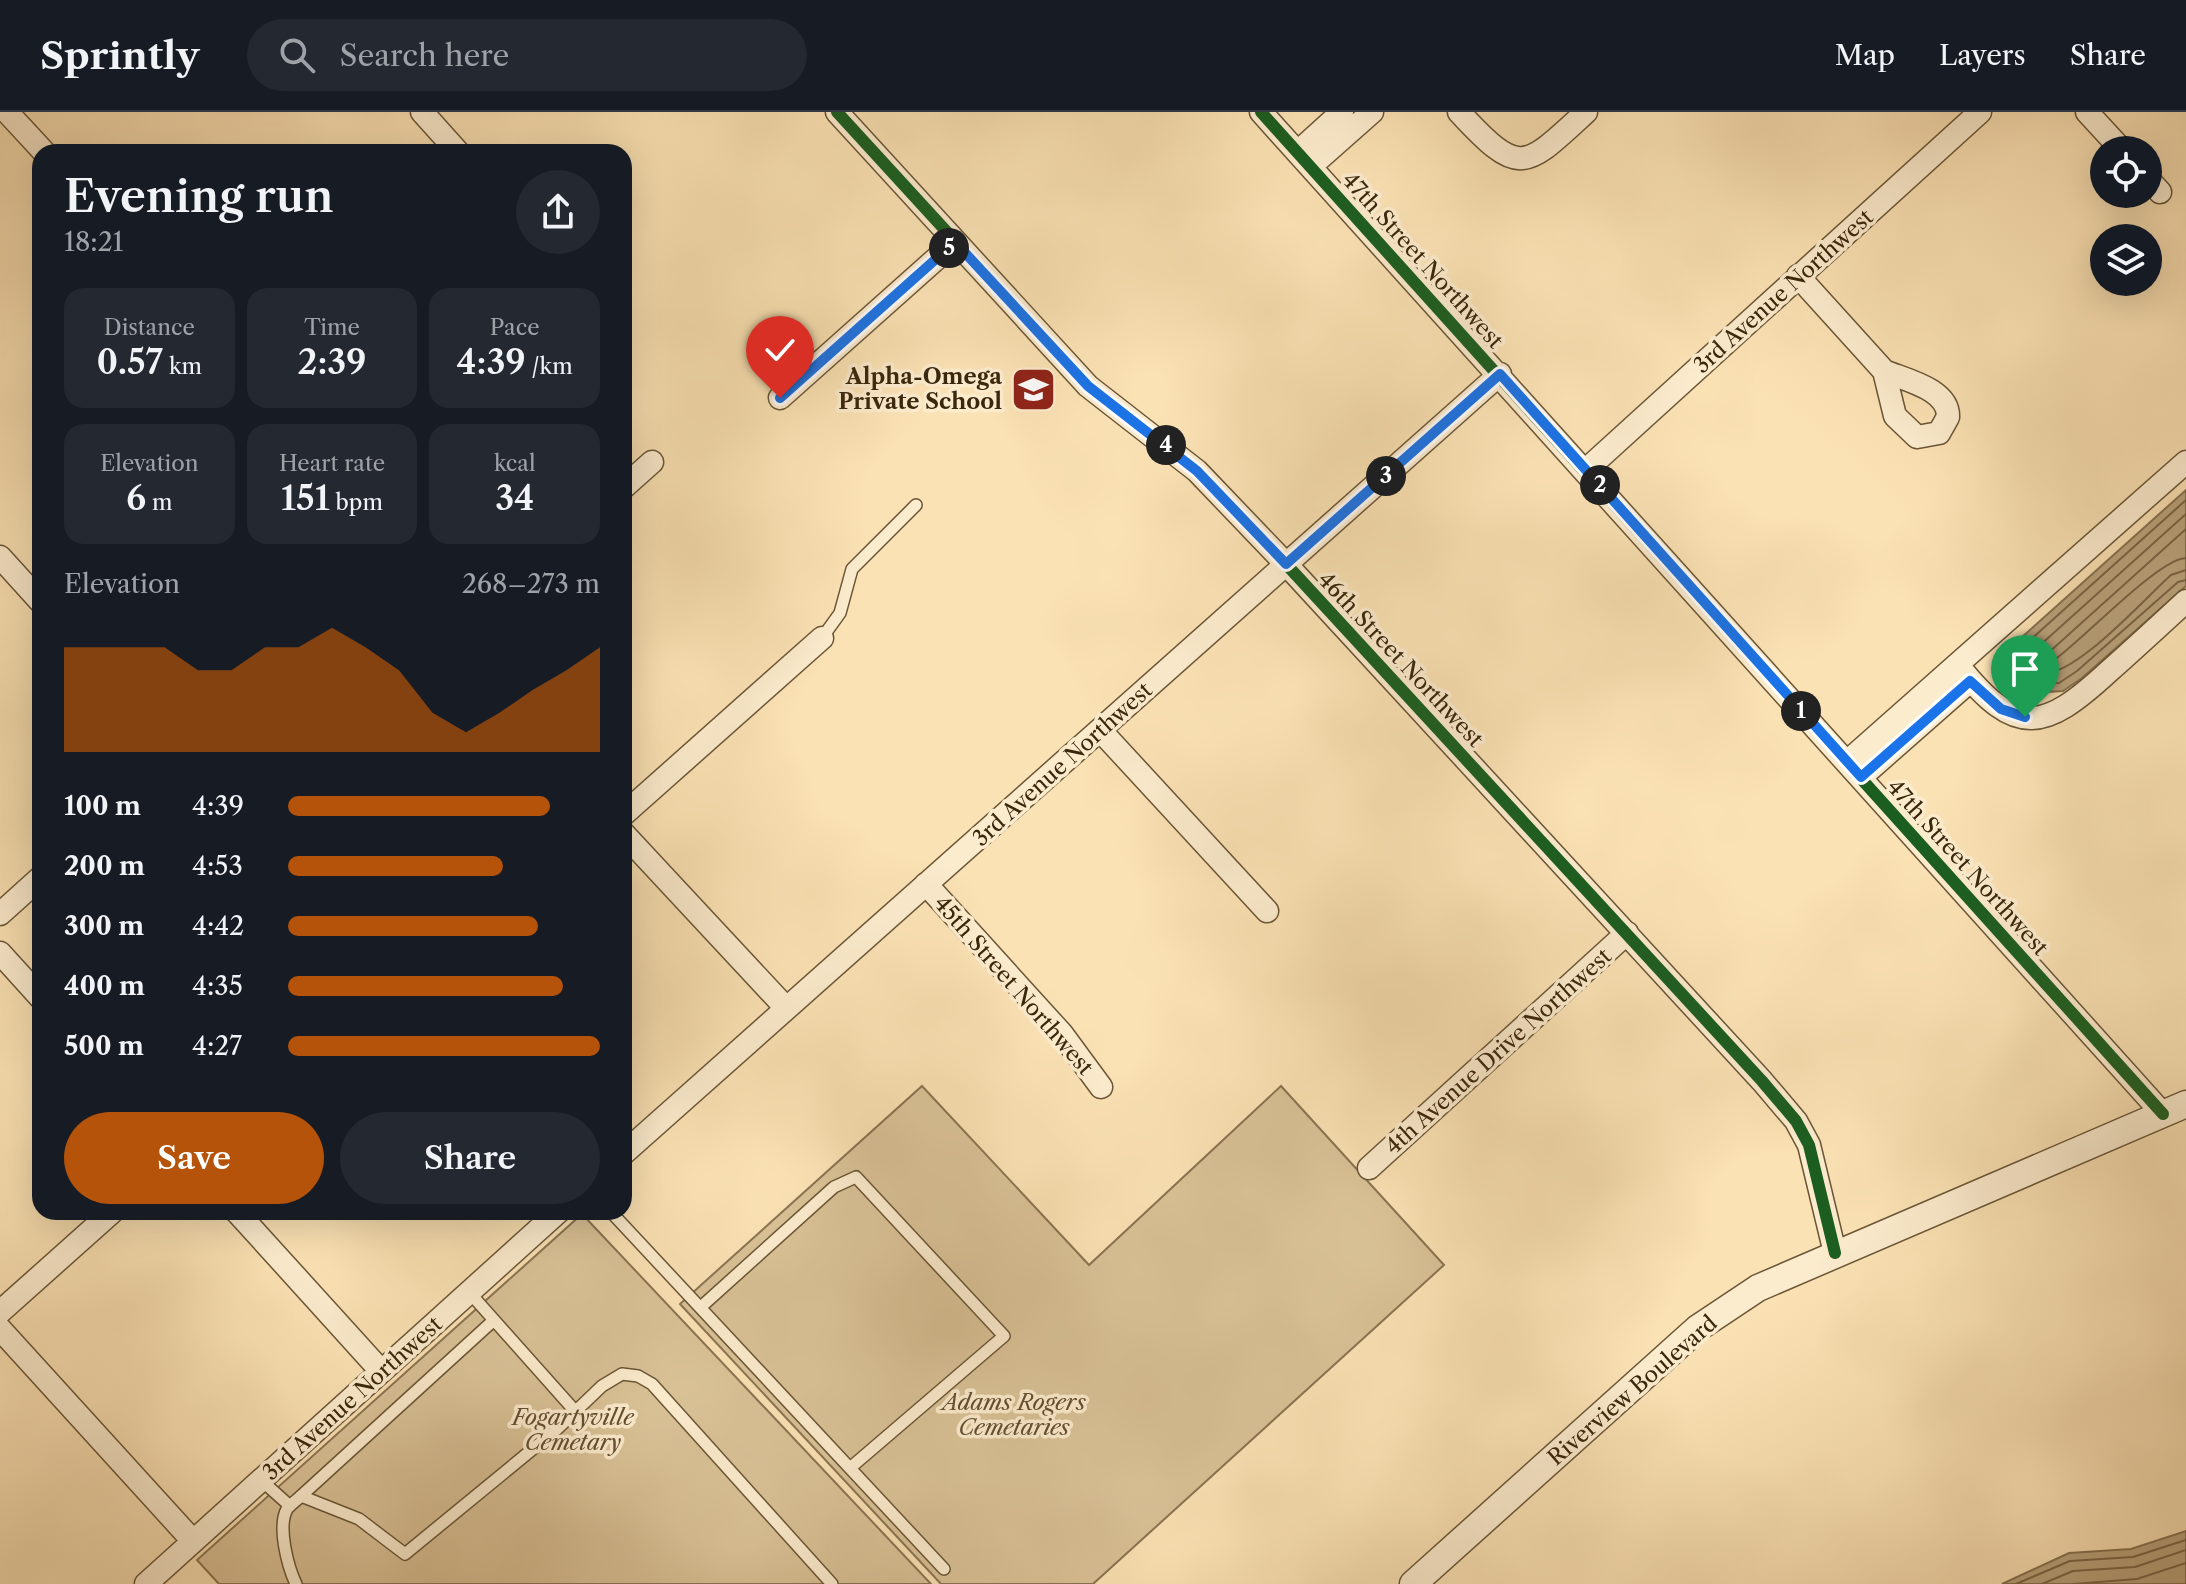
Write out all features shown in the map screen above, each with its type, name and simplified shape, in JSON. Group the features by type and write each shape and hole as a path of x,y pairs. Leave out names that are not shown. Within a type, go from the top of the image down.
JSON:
{"street":[{"path":"7,112 37,144"},
{"path":"422,112 451,144"},
{"name":"46th Street Northwest","path":"837,112 1088,386 1197,471 1286,564 1796,1121 1816,1167 1835,1253"},
{"name":"47th Street Northwest","path":"1261,112 1854,770 2174,1109"},
{"path":"1305,159 1342,112"},
{"path":"1305,159 1372,112"},
{"path":"1459,112 1493,148 1518,160 1544,151 1586,112"},
{"name":"3rd Avenue Northwest","path":"1586,470 1980,112"},
{"path":"2087,112 2109,136"},
{"path":"780,398 955,242"},
{"path":"1798,276 1884,371"},
{"name":"3rd Avenue Northwest","path":"632,1146 1500,374"},
{"path":"632,480 652,462"},
{"path":"1854,770 1964,673 2186,462"},
{"path":"0,557 32,592"},
{"path":"1964,673 2001,709 2013,714 2037,718 2061,712 2186,601"},
{"path":"632,807 822,638"},
{"path":"1100,730 1267,911"},
{"path":"632,843 786,1008"},
{"name":"45th Street Northwest","path":"926,884 1062,1034 1101,1087"},
{"path":"0,914 32,885"},
{"name":"4th Avenue Drive Northwest","path":"1369,1168 1627,933"},
{"path":"0,953 32,988"},
{"name":"Riverview Boulevard","path":"1413,1584 1698,1328 1758,1288 2174,1109"},
{"path":"0,1312 103,1220"},
{"path":"244,1220 381,1371"},
{"name":"3rd Avenue Northwest","path":"146,1584 549,1220"},
{"path":"0,1329 193,1541"}],"lane":[{"path":"822,638 840,613 852,569 916,505"},
{"path":"702,1306 834,1187 856,1177 1004,1336 850,1468"},
{"path":"619,1220 944,1569"},
{"path":"469,1292 575,1411"},
{"path":"296,1584 290,1573 284,1531 290,1506 494,1320"},
{"path":"301,1496 359,1519 405,1554 602,1386 622,1374 638,1376 652,1384 832,1584"},
{"path":"261,1480 290,1506"}],"green space":[{"name":"Adams Rogers Cemetaries","path":"922,1086 1089,1265 1281,1086 1444,1265 1093,1584 941,1584 680,1304"},
{"name":"Fogartyville Cemetary","path":"575,1220 588,1220 931,1584 219,1584 197,1560"}],"water":[{"path":"2186,490 2186,586 2082,678 2063,691 2033,693 2010,664 2022,637"},
{"path":"2186,1531 2186,1584 2002,1584 2069,1553 2131,1549"}],"cycle path":[{"path":"837,112 1088,386 1197,471 1286,564 1762,1081 1796,1121 1809,1145 1835,1253"},
{"path":"1261,112 2163,1114"}],"place":[{"name":"Alpha-Omega Private School","path":"1033,389"}],"route":[{"path":"780,398 955,242 1088,386 1197,471 1286,564 1500,374 1861,777 1970,681 2001,709 2025,717"}]}
